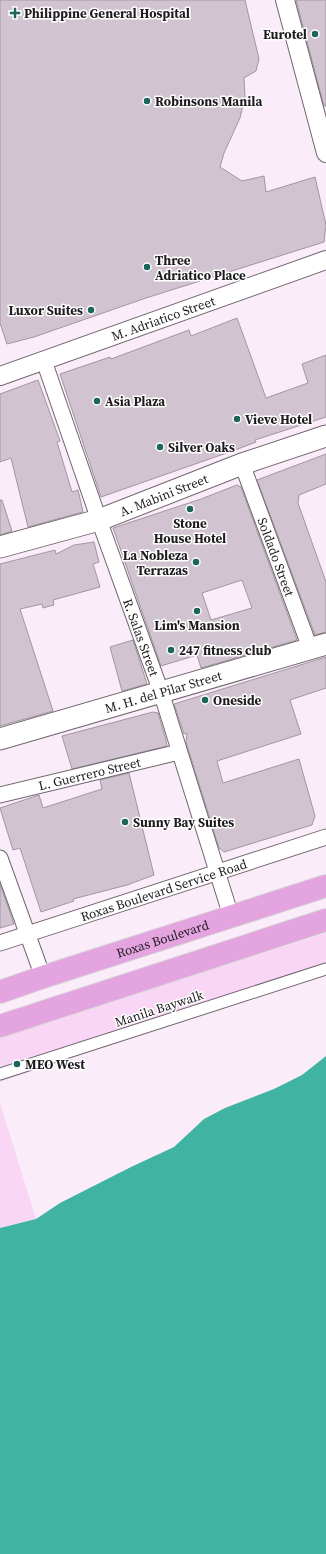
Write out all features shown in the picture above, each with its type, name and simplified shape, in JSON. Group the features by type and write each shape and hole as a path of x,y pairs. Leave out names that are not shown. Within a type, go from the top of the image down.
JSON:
{"highway":[{"name":"Roxas Boulevard","path":"0,992 326,886"},
{"path":"0,1026 326,920"}],"main road":[{"name":"A. Mabini Street","path":"0,547 99,520 242,464 326,436"},
{"name":"M. H. del Pilar Street","path":"0,739 318,646"}],"street":[{"path":"285,0 320,106 326,153"},
{"name":"M. Adriatico Street","path":"0,376 326,260"},
{"name":"R. Salas Street","path":"44,361 161,692 232,916"},
{"name":"Soldado Street","path":"242,464 318,646"},
{"name":"L. Guerrero Street","path":"0,795 179,752"},
{"name":"Roxas Boulevard Service Road","path":"0,942 326,837"},
{"path":"0,858 44,977"},
{"name":"Manila Baywalk","path":"0,1074 326,970"}],"shaded area":[{"path":"326,933 326,973 208,1011 0,1082 0,1038"},
{"path":"326,1056 326,1554 0,1554 0,1228 36,1219 60,1203 174,1147 204,1119 225,1108 274,1089 302,1075"},
{"path":"0,1103 36,1219 0,1228"}],"building":[{"name":"Robinsons Manila","path":"0,0 245,0 259,59 256,71 244,78 245,97 240,118 224,153 220,167 242,181 264,176 266,192 315,177 326,225 324,242 146,298 34,337 7,344 0,323"},
{"path":"296,0 326,0 326,106 324,106"},
{"path":"237,318 266,398 308,383 302,364 326,355 326,417 255,440 256,442 238,449 101,497 60,374 110,357 111,359 189,330 191,336"},
{"path":"38,380 60,441 57,442 72,492 78,490 83,512 28,527 11,458 0,462 0,394"},
{"path":"326,454 326,484 299,495 298,503 326,582 326,632 315,635 257,480"},
{"path":"237,485 241,487 297,640 201,668 197,655 161,666 113,528 201,499","holes":["242,580 252,608 211,620 202,593"]},
{"path":"0,500 2,500 12,531 0,535"},
{"path":"94,542 99,562 93,564 100,587 53,600 54,605 43,608 42,604 20,609 53,711 0,726 0,564 55,550 56,554 74,545"},
{"path":"133,640 147,684 122,691 110,647"},
{"path":"326,657 326,688 290,700 301,734 217,761 223,783 299,759 315,816 312,825 224,852 219,848 186,742 187,733 184,734 174,704"},
{"path":"153,712 158,713 167,746 72,769 62,736"},
{"path":"129,773 154,875 127,885 73,899 74,901 41,912 20,848 13,850 0,808 39,795 43,808 102,789 100,780"},
{"path":"0,884 14,924 0,928"}],"place":[{"name":"Philippine General Hospital","path":"15,13"},
{"name":"Eurotel","path":"315,34"},
{"name":"Robinsons Manila","path":"147,101"},
{"name":"Three Adriatico Place","path":"147,267"},
{"name":"Luxor Suites","path":"91,310"},
{"name":"Asia Plaza","path":"97,401"},
{"name":"Vieve Hotel","path":"237,419"},
{"name":"Silver Oaks","path":"160,447"},
{"name":"Stone House Hotel","path":"190,509"},
{"name":"La Nobleza Terrazas","path":"196,562"},
{"name":"Lim's Mansion","path":"197,611"},
{"name":"247 fitness club","path":"171,650"},
{"name":"Oneside","path":"205,700"},
{"name":"Sunny Bay Suites","path":"125,822"},
{"name":"MEO West","path":"17,1064"}]}
